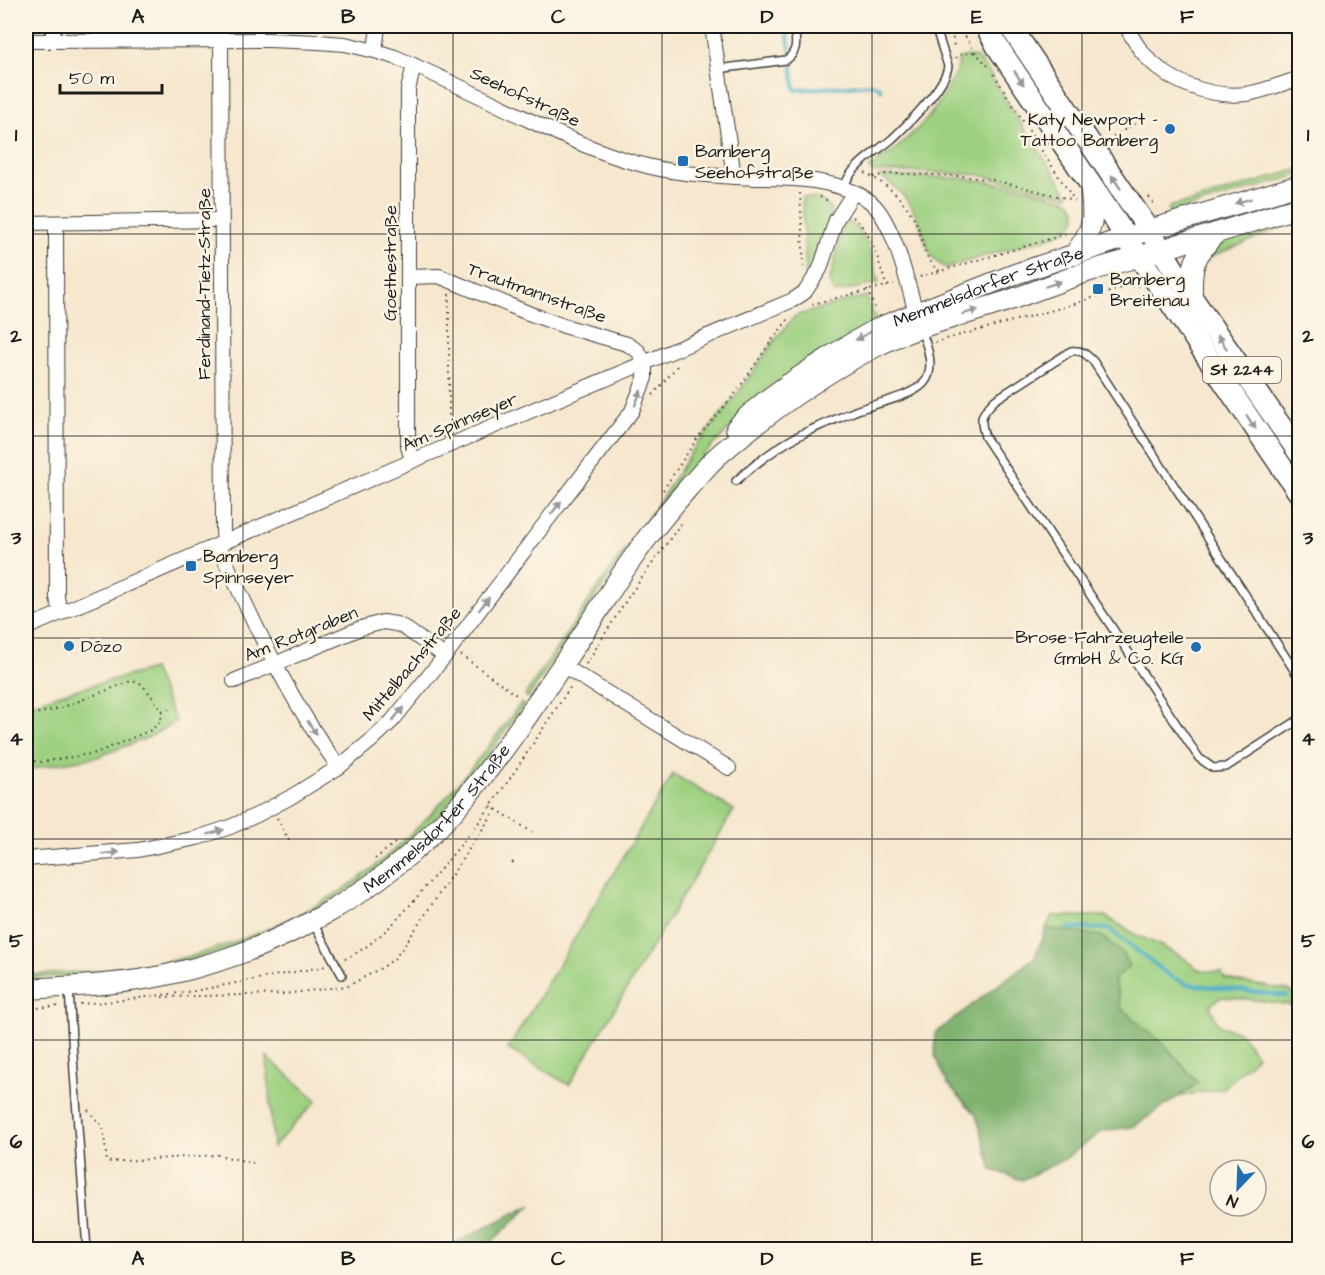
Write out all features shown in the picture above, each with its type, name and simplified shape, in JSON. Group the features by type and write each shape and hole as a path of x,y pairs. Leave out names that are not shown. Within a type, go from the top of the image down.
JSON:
{"main road":[{"name":"St 2244","path":"986,26 1138,257 1299,494"},
{"name":"St 2244","path":"1010,26 1299,454"},
{"path":"1074,255 1092,222 1090,183"},
{"name":"Memmelsdorfer Straße","path":"921,328 1015,274 1126,237 1299,185"},
{"name":"Memmelsdorfer Straße","path":"26,989 70,996 122,982 197,967 272,941 312,921 356,895 391,869 452,813 505,748 533,708 570,670 634,555 669,510 718,456 788,401 839,366 889,340 921,328 1091,271 1299,207"},
{"path":"1192,298 1195,260 1216,233"}],"street":[{"path":"53,26 54,41"},
{"path":"375,51 378,26"},
{"path":"712,26 734,177"},
{"path":"1126,26 1140,49 1156,66 1189,85 1210,92 1233,95 1249,93 1299,78"},
{"name":"Seehofstraße","path":"26,41 221,33 345,45 375,51 414,65 550,129 623,159 658,169 685,173 800,186 828,183 870,201 886,220 894,238 921,328"},
{"name":"Ferdinand-Tietz-Straße","path":"221,33 221,543 275,664 297,705 339,766"},
{"name":"Goethestraße","path":"412,461 408,446 408,90 414,65"},
{"path":"798,300 820,269 848,190"},
{"path":"26,223 221,220"},
{"path":"56,223 57,598 61,613"},
{"name":"Trautmannstraße","path":"408,277 439,276 528,313 627,344 638,351 645,363"},
{"name":"Am Spinnseyer","path":"26,628 412,461 798,300"},
{"name":"Mittelbachstraße","path":"26,859 138,850 197,838 230,827 289,798 339,766 373,739 392,721 448,652 632,411 645,378 645,363"},
{"name":"Am Rotgraben","path":"234,681 361,628 383,622 403,627 448,652"},
{"path":"570,670 729,768"}],"lane":[{"path":"718,69 786,60 797,46 794,26"},
{"path":"848,190 855,168 892,139 936,90 947,73 948,66 935,26"},
{"path":"736,481 760,461 798,436 857,410 914,391 925,382 930,366 921,328"},
{"path":"1299,679 1093,361 1085,353 1071,351 995,400 985,411 981,423 985,437 1199,758 1213,768 1226,767 1299,719"},
{"path":"312,921 342,975"},
{"path":"70,996 87,1250"}],"path":[{"path":"951,26 954,59 958,55 975,52"},
{"path":"959,26 975,52 991,69 1079,210"},
{"path":"1110,145 1116,141 1112,137 1143,119"},
{"path":"855,168 888,187 901,199 916,223 932,266 941,272"},
{"path":"873,177 886,174 960,176 993,180 1074,200"},
{"path":"800,186 807,194"},
{"path":"659,497 698,436 735,394 798,300 800,186"},
{"path":"813,194 828,200 855,218 869,236 886,287"},
{"path":"798,300 886,287 1061,237 1072,231"},
{"path":"921,328 974,331 1068,306 1126,286 1136,286 1153,277"},
{"path":"452,281 449,288 449,429 455,443"},
{"path":"654,395 693,343"},
{"path":"147,997 194,991 315,969 354,955 375,940 403,914 491,806 536,739 570,670 629,596 684,519"},
{"path":"448,652 533,708"},
{"path":"26,716 61,708 131,681 140,683 162,711 161,721 151,730 96,753 42,762 29,760 26,756"},
{"path":"162,711 171,708"},
{"path":"536,739 541,742"},
{"path":"491,806 532,832"},
{"path":"272,807 291,844"},
{"path":"26,1009 70,996 283,994 348,986 383,967 402,949 496,809"},
{"path":"370,863 398,840"},
{"path":"512,862 517,865"},
{"path":"76,1109 86,1109 103,1127 107,1162 218,1155 254,1163"}],"green space":[{"path":"969,56 977,58 989,72 1068,196 980,175 873,172 869,169 882,157 893,152 927,119 955,74 959,59"},
{"path":"1299,169 1299,175 1171,213 1168,210 1171,206"},
{"path":"880,176 960,178 1028,189 1068,200 1074,206 1076,217 1069,228 1054,236 947,268 934,259 912,207 896,188"},
{"path":"802,197 820,199 831,209 823,250 806,278"},
{"path":"1299,216 1299,222 1204,258 1221,241"},
{"path":"846,220 857,228 866,241 872,254 879,283 834,293 829,282"},
{"path":"866,296 877,322 760,399 709,449 665,499 631,545 528,698 525,695 662,498 691,452 795,316"},
{"path":"153,669 176,722 147,738 97,757 26,771 26,706 60,694"},
{"path":"521,703 524,705 490,752 428,826 399,852 334,899 262,936 186,961 118,973 26,978 26,975 125,968 184,958 240,940 323,901 369,871 412,834 469,771"},
{"path":"673,774 734,810 569,1085 508,1049"},
{"path":"1052,916 1105,916 1138,936 1182,957 1198,969 1222,972 1224,978 1244,983 1289,990 1295,997 1291,1005 1222,997 1210,1005 1218,1025 1241,1033 1257,1056 1223,1089 1178,1097 1198,1083 1168,1049 1121,1008 1114,979 1046,928"},
{"path":"1046,928 1101,936 1121,952 1130,966 1114,979 1121,1008 1168,1049 1198,1083 1133,1127 1102,1131 1066,1158 1022,1180 992,1170 976,1115 947,1083 935,1056 935,1033 1035,957"},
{"path":"267,1057 317,1100 273,1147"},
{"path":"532,1204 484,1249 443,1249"}],"waterway":[{"path":"786,26 790,49"},
{"path":"792,65 795,90 873,84 881,90"},
{"path":"1068,928 1109,929 1170,976 1187,984 1287,996"}],"place":[{"name":"Katy Newport – Tattoo Bamberg","path":"1170,129"},
{"name":"Bamberg Seehofstraße","path":"683,161"},
{"name":"Bamberg Breitenau","path":"1098,289"},
{"name":"Bamberg Spinnseyer","path":"191,566"},
{"name":"Dōzo","path":"69,646"},
{"name":"Brose Fahrzeugteile GmbH & Co. KG","path":"1196,647"}]}
